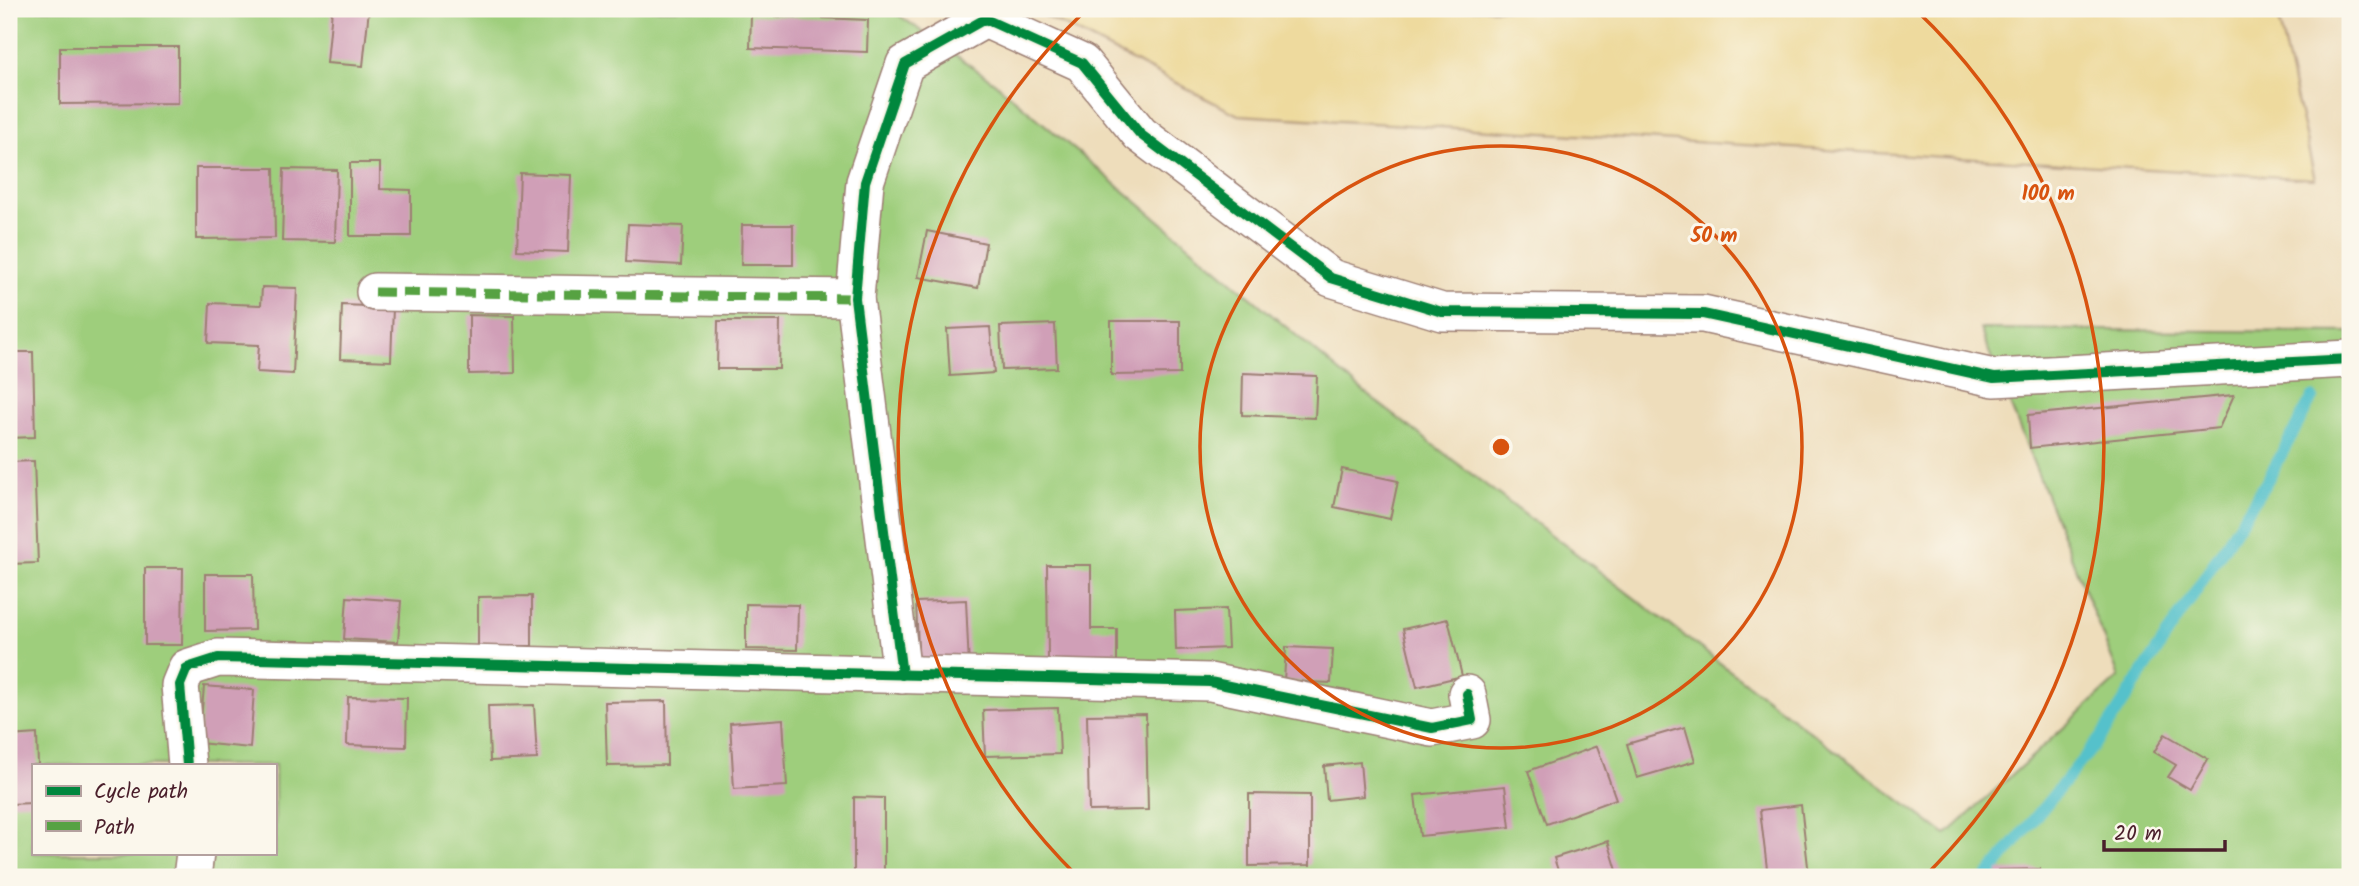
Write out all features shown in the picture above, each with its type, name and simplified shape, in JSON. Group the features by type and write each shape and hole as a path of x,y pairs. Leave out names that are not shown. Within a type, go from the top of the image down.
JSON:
{"street":[{"path":"950,9 985,19 1082,63 1140,134 1331,278 1442,312 1703,314 1994,378 2350,359"},
{"path":"902,675 855,298 865,181 905,64 985,19"},
{"path":"375,292 855,298"},
{"path":"187,764 180,685 187,668 218,658 1210,682 1432,728 1472,720 1467,694"},
{"path":"192,877 195,854"}],"green space":[{"path":"9,9 890,9 994,82 1365,393 1946,835 2119,677 1980,329 2350,332 2350,877 9,877"}],"sand":[{"path":"1032,9 2276,9 2315,179 1238,115"}],"building":[{"path":"332,9 369,9 363,66 327,63"},
{"path":"751,15 868,20 867,52 750,48"},
{"path":"60,47 178,47 178,103 60,104"},
{"path":"350,163 380,163 380,189 411,190 411,236 350,236"},
{"path":"196,168 274,168 275,238 196,239"},
{"path":"284,169 337,170 335,242 282,241"},
{"path":"520,173 571,175 568,252 517,250"},
{"path":"628,224 683,226 681,265 626,262"},
{"path":"742,225 793,225 793,265 741,265"},
{"path":"927,231 986,243 978,288 918,277"},
{"path":"9,264 15,264 15,301 9,301"},
{"path":"262,287 297,288 293,374 257,372 259,345 208,343 210,303 261,305"},
{"path":"342,305 393,307 391,361 340,359"},
{"path":"469,315 514,316 515,373 469,374"},
{"path":"718,321 780,321 779,369 717,369"},
{"path":"1111,321 1180,321 1180,374 1111,375"},
{"path":"1055,324 1057,368 1002,370 1000,326"},
{"path":"990,327 994,373 950,376 947,329"},
{"path":"9,352 33,352 35,437 9,438"},
{"path":"1243,373 1317,376 1315,418 1242,415"},
{"path":"2234,395 2219,428 2030,448 2028,415"},
{"path":"34,461 38,563 9,564 9,462"},
{"path":"1342,469 1398,481 1390,519 1334,507"},
{"path":"1047,565 1091,565 1091,629 1117,629 1117,661 1048,662"},
{"path":"145,568 183,568 182,645 145,645"},
{"path":"205,574 253,574 254,630 205,631"},
{"path":"532,596 532,646 478,646 478,597"},
{"path":"347,597 401,601 398,642 344,639"},
{"path":"966,600 969,668 919,670 916,602"},
{"path":"746,604 798,605 797,650 746,649"},
{"path":"1226,609 1228,648 1176,650 1175,611"},
{"path":"1448,619 1462,676 1417,687 1403,629"},
{"path":"1286,647 1333,649 1331,683 1284,681"},
{"path":"204,686 254,690 250,748 199,743"},
{"path":"348,697 407,698 406,747 347,745"},
{"path":"666,701 667,765 607,766 605,702"},
{"path":"534,705 537,759 490,761 488,706"},
{"path":"1058,708 1060,754 985,756 983,710"},
{"path":"1146,714 1148,810 1089,811 1087,715"},
{"path":"783,719 787,786 734,789 730,723"},
{"path":"1685,727 1695,761 1637,778 1627,744"},
{"path":"37,734 38,764 32,764 32,803 9,804 9,736"},
{"path":"2165,734 2208,759 2190,790 2168,777 2176,765 2154,752"},
{"path":"1597,746 1616,799 1547,824 1528,771"},
{"path":"1360,762 1363,796 1327,800 1324,766"},
{"path":"1505,786 1510,827 1420,836 1415,795"},
{"path":"1249,794 1310,795 1310,865 1249,866"},
{"path":"854,797 884,798 884,877 854,877"},
{"path":"1801,805 1809,875 1768,877 1760,810"},
{"path":"1608,841 1619,877 1560,877 1554,858"},
{"path":"2040,869 2040,877 1998,877 1998,870"}],"waterway":[{"path":"1987,877 2101,737 2267,481 2312,398"}],"marked path":[{"path":"375,292 855,298"}],"cycle path":[{"path":"902,675 855,298 865,182 905,64 985,19 1082,63 1140,134 1331,278 1442,312 1703,314 1994,378 2350,359"},
{"path":"187,764 180,685 187,668 218,658 1210,682 1432,728 1472,720 1467,694"}]}
